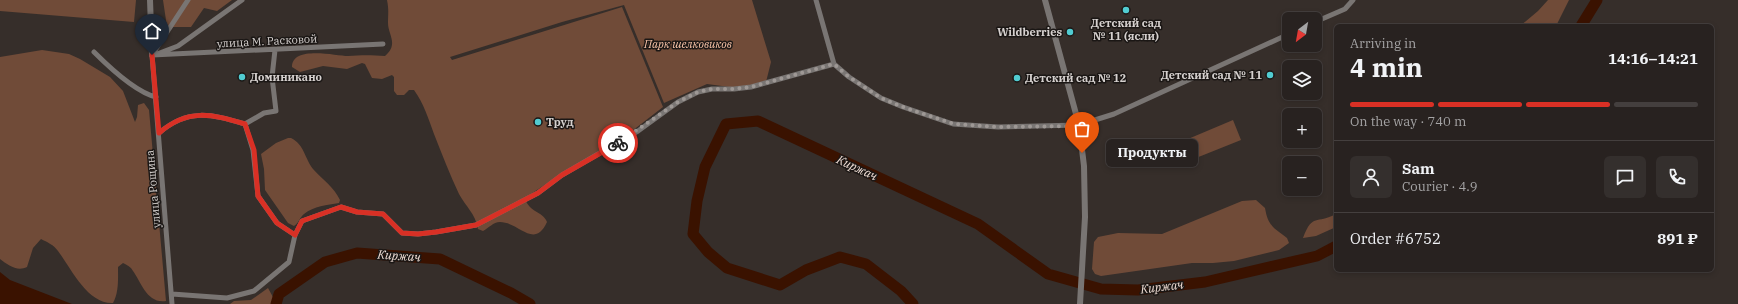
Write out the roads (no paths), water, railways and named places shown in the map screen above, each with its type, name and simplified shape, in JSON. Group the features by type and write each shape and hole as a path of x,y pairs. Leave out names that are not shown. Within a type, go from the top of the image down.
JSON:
{"street":[{"name":"улица Рощина","path":"150,0 152,55 172,304"},
{"path":"152,55 188,0"},
{"path":"152,55 178,46 242,0"},
{"path":"816,0 834,64 849,77 881,98 954,124 998,127 1079,126 1114,114 1282,37"},
{"path":"1045,0 1079,126 1084,166 1085,190 1080,304"},
{"path":"1322,19 1345,9 1353,0"},
{"name":"улица М. Расковой","path":"152,55 184,55 383,44"},
{"path":"178,46 179,52 184,55"},
{"path":"159,133 169,124 190,115 217,116 245,124 264,113 276,111 272,77 276,50"},
{"path":"94,52 122,78 147,95 156,97"},
{"path":"172,294 227,298 254,291 289,262 295,235 302,221 341,207 357,212 383,214 402,233 418,234 476,225 538,193 562,175 638,130 678,102 698,92 712,89 751,87 834,64"},
{"path":"245,124 254,150 258,196 277,223 295,235"}],"waterway":[{"name":"Киржач","path":"1582,24 1597,0"},
{"name":"Киржач","path":"913,304 901,291 866,264 840,257 806,270 780,285 727,268 708,252 693,234 697,201 705,167 726,124 758,121 978,224 1048,274 1101,289 1138,290 1205,282 1317,256 1334,247"},
{"name":"Киржач","path":"276,304 279,294 325,262 357,253 440,259 511,293 530,304"}],"place":[{"name":"Детский сад № 11 (ясли)","path":"1126,10"},
{"name":"Wildberries","path":"1070,32"},
{"name":"Детский сад № 11","path":"1270,75"},
{"name":"Доминикано","path":"242,77"},
{"name":"Детский сад № 12","path":"1017,78"},
{"name":"Труд","path":"538,122"},
{"name":"Продукты","path":"1082,153"}],"park label":[{"name":"Парк шелковиков","path":"688,44"}]}
